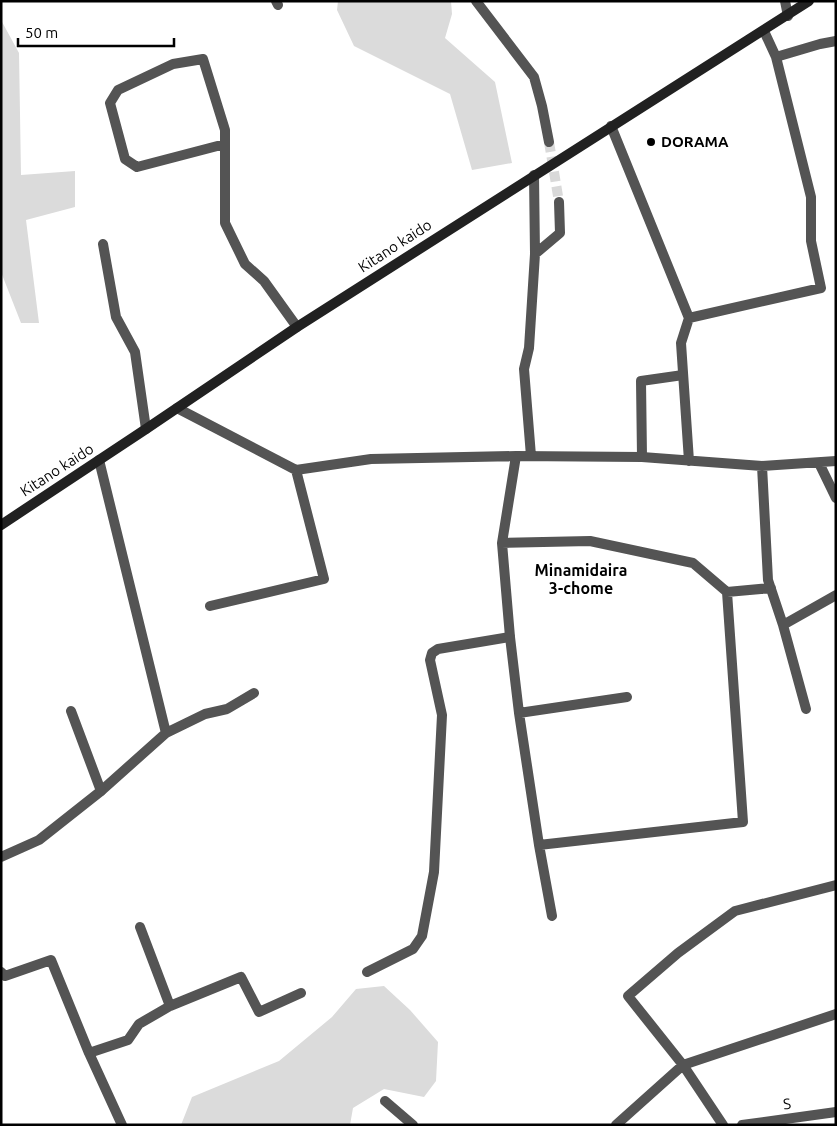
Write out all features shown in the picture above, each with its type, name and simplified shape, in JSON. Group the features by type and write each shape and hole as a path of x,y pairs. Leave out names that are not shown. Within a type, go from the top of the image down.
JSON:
{"main road":[{"name":"Kitano kaido","path":"1,525 146,430 297,327 809,1"}],"street":[{"path":"785,1 788,16"},
{"path":"479,3 534,77 549,142"},
{"path":"688,318 821,288 811,241 811,197 776,57 764,31"},
{"path":"776,57 836,41"},
{"path":"225,144 137,167 125,159 110,103 118,90 173,64 203,59 225,130 226,223 245,264 264,281 297,327"},
{"path":"611,126 688,318 681,342 689,461"},
{"path":"531,456 524,369 528,348 535,254 534,175"},
{"path":"535,254 560,233 559,202"},
{"path":"103,244 116,317 135,352 146,430"},
{"path":"642,456 641,381 683,375"},
{"path":"177,408 296,470 371,459 516,456 642,456 762,466 836,461"},
{"path":"516,456 502,543 519,713 552,916"},
{"path":"99,460 166,733"},
{"path":"819,463 836,498"},
{"path":"762,466 768,580 783,625 806,709"},
{"path":"210,606 324,579 296,470"},
{"path":"502,543 590,541 692,562 727,592 743,822 539,845"},
{"path":"727,592 771,588"},
{"path":"783,625 836,595"},
{"path":"367,972 413,949 422,936 434,872 442,715 430,660 432,653 438,649 510,637"},
{"path":"1,857 40,840 101,792 166,733 205,714 227,709 254,694"},
{"path":"519,713 627,697"},
{"path":"71,711 101,792"},
{"path":"723,1125 683,1065 628,996 678,952 735,911 836,885"},
{"path":"140,927 170,1006"},
{"path":"1,972 5,976 51,960 89,1053 122,1125"},
{"path":"89,1053 128,1040 139,1024 170,1006 241,977 259,1012 301,993"},
{"path":"616,1125 683,1065 836,1014"},
{"path":"385,1101 413,1125"},
{"name":"S","path":"742,1125 836,1112"}],"shaded area":[{"path":"338,1 451,1 452,14 445,38 495,82 512,163 472,170 450,94 354,46 337,10"},
{"path":"1,20 19,53 21,175 75,171 75,207 26,220 39,323 21,323 1,272"},
{"path":"384,986 410,1010 438,1042 436,1081 424,1097 384,1089 353,1108 350,1125 181,1125 192,1097 279,1061 332,1017 356,989"}],"tunnel":[{"path":"549,142 559,202"}],"place":[{"name":"DORAMA","path":"651,142"}],"district":[{"name":"Minamidaira 3-chome","path":"581,579"}]}
